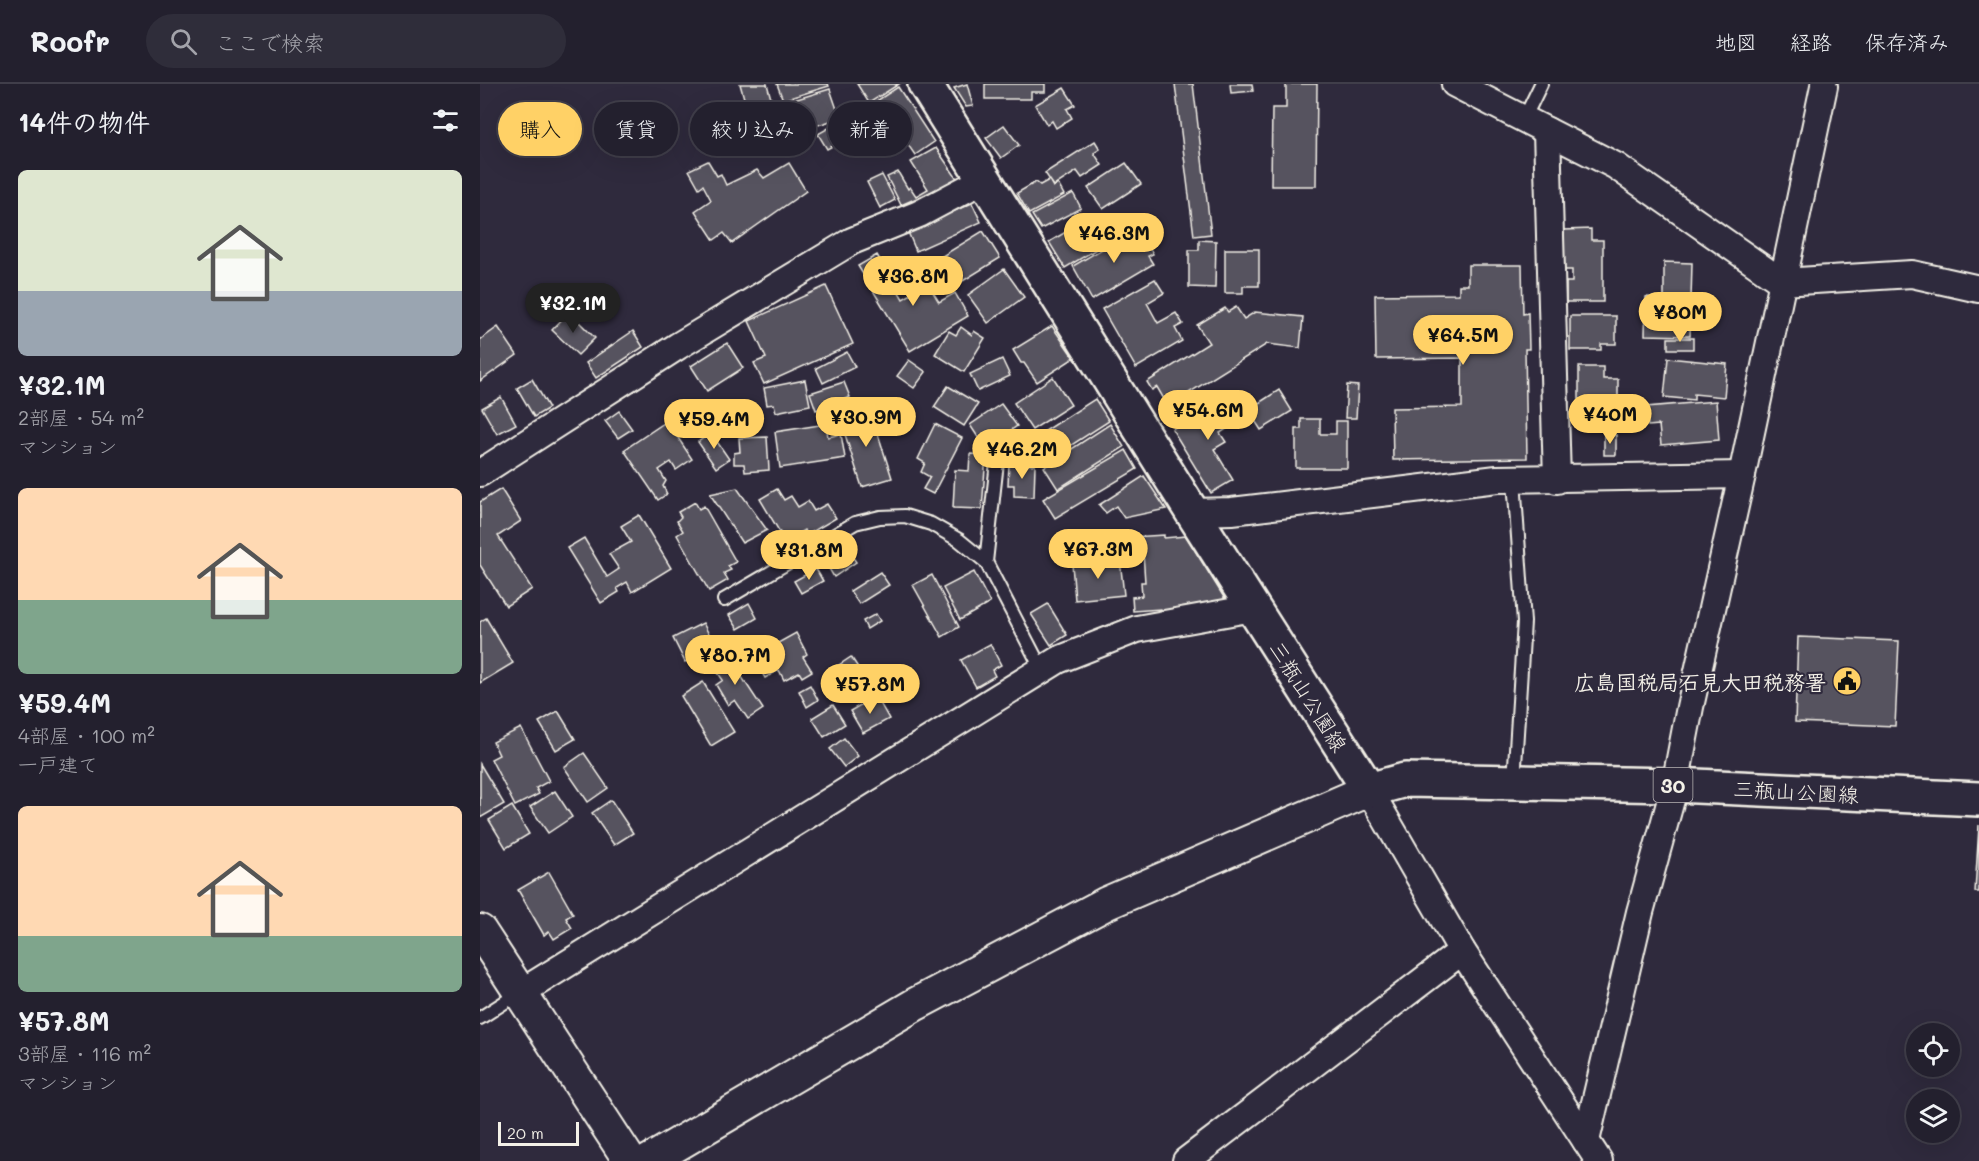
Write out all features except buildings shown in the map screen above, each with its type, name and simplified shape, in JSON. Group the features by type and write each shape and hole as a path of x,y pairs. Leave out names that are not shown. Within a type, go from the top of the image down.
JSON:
{"main road":[{"name":"三瓶山公園線","path":"925,84 1192,512 1369,790 1405,780 1675,785 1979,799"}],"street":[{"path":"1455,84 1616,166 1782,282 1912,274 1979,289"},
{"path":"1593,1151 1640,912 1675,785 1824,85"},
{"path":"1547,131 1557,480"},
{"path":"480,474 678,346 852,241 919,214 985,179"},
{"path":"1192,512 1232,511 1497,479 1742,476"},
{"path":"520,993 1058,660 1137,628 1253,608"},
{"path":"649,1161 916,1004 1107,903 1369,790 1462,951 1593,1151"},
{"path":"480,931 630,1161"},
{"path":"1186,1161 1462,951"}],"lane":[{"path":"1524,119 1541,84"},
{"path":"987,562 998,453"},
{"path":"1514,480 1524,622 1514,783"},
{"path":"724,600 855,523 880,517 905,516 930,524 959,540 987,562 1042,670"},
{"path":"480,1018 520,993"}],"place":[{"name":"広島国税局石見大田税務署","path":"1847,681"}]}
